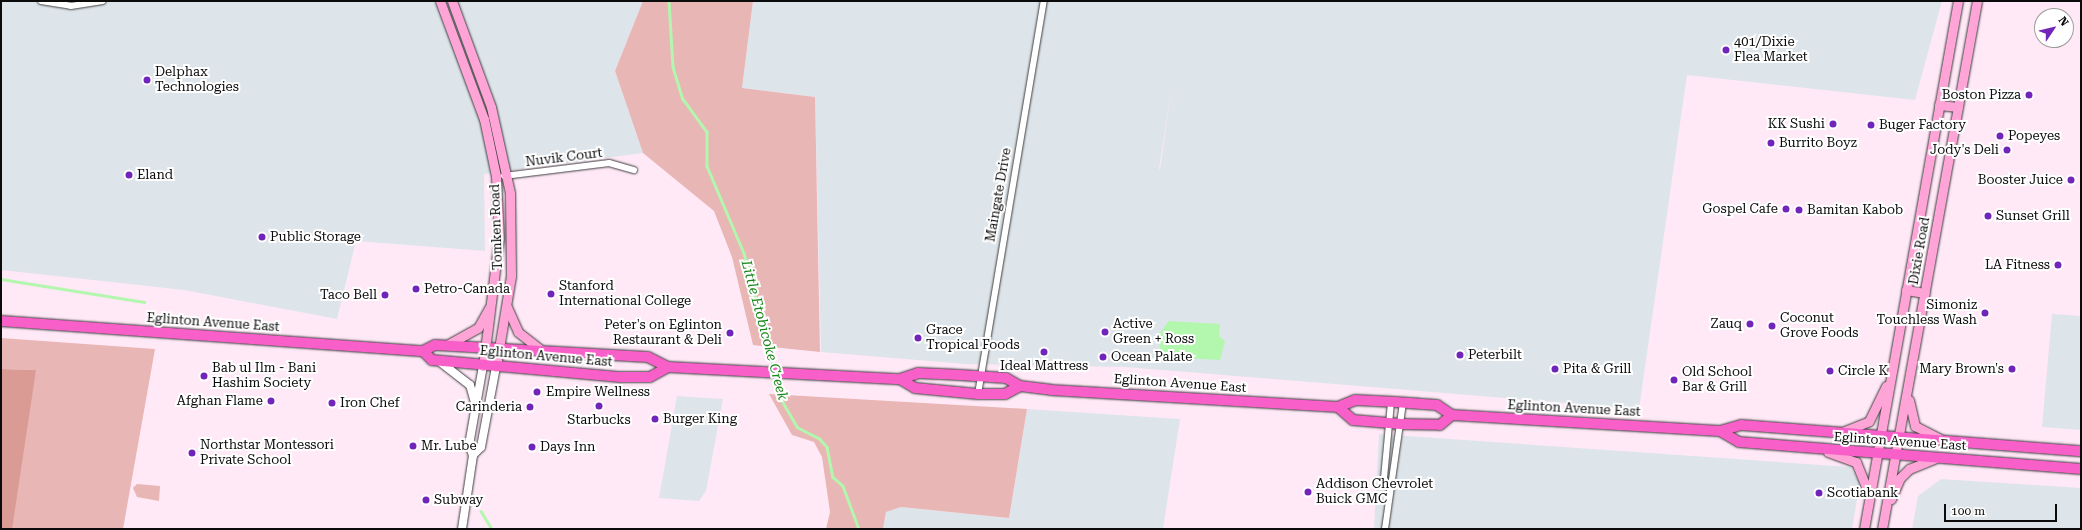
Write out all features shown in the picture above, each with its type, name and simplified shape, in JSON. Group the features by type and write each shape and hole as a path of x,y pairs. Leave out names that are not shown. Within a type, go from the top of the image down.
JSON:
{"main road":[{"name":"Tomken Road","path":"440,1 484,119 496,176 499,238 487,349 483,366"},
{"name":"Tomken Road","path":"452,1 491,107 508,176 513,250 496,367"},
{"name":"Dixie Road","path":"1864,529 1958,1"},
{"name":"Dixie Road","path":"1882,529 1977,1"},
{"path":"1939,105 1958,106"},
{"path":"1906,290 1925,293"},
{"path":"447,345 478,328 493,300"},
{"path":"506,305 518,332 544,352"},
{"name":"Eglinton Avenue East","path":"1,321 423,351 435,345 447,345 498,350 648,357 668,367 784,370 900,379 918,373 1006,378 1020,386 1338,408 1355,400 1403,402 1437,405 1452,414 1720,431 1741,425 1840,433 1882,434 1949,441 2081,451"},
{"name":"Eglinton Avenue East","path":"423,351 432,360 483,366 650,378 668,367"},
{"path":"1840,433 1861,425 1875,414 1892,370"},
{"name":"Eglinton Avenue East","path":"900,379 915,388 978,394 1005,394 1020,386"},
{"path":"1908,389 1909,411 1915,426 1931,436 1949,441"},
{"path":"1338,408 1353,420 1401,424 1440,425 1452,414"},
{"name":"Eglinton Avenue East","path":"1720,431 1739,442 1818,449 1879,451 1895,455 2081,469"},
{"path":"1818,449 1856,462 1870,495"},
{"path":"1885,514 1900,478 1909,469 1937,457"}],"street":[{"path":"42,1 71,6 103,1"},
{"name":"Maingate Drive","path":"978,394 979,377 1044,1"},
{"name":"Nuvik Court","path":"496,176 508,176 609,163 634,170"},
{"path":"439,360 470,385 476,404"},
{"name":"Tomken Road","path":"462,529 473,455 469,445 483,366"},
{"name":"Tomken Road","path":"473,455 482,447 496,367"},
{"path":"1390,490 1384,478 1391,402"},
{"path":"1385,529 1403,402"}],"shaded area":[{"path":"1,1 643,1 615,71 643,153 484,174 485,251 356,241 337,319 184,290 1,270"},
{"path":"643,1 753,1 742,88 815,97 820,352 753,345 732,257 714,211 643,153 615,71"},
{"path":"753,1 1942,1 1915,100 1687,75 1639,409 1125,367 965,364 821,352 815,97 742,88","holes":["1172,86 1160,169 1159,169"]},
{"path":"2052,314 2081,316 2081,430 2042,427"},
{"path":"1169,321 1220,324 1219,336 1225,341 1220,360 1165,357 1160,352 1159,334"},
{"path":"1,338 155,349 123,529 1,529 36,370 1,369"},
{"path":"1,369 36,370 12,529 1,529"},
{"path":"769,394 1027,409 1009,518 901,507 886,512 883,529 826,529 830,512 822,457 814,442 792,435"},
{"path":"677,396 723,399 706,491 699,501 659,498"},
{"path":"1027,409 1180,419 1163,529 883,529 886,512 901,507 1009,518"},
{"path":"1379,434 1850,467 1860,482 1852,529 1374,529"},
{"path":"1941,479 2081,488 2081,529 1912,529 1918,496"},
{"path":"137,484 160,486 159,501 137,497 133,488"}],"waterway":[{"name":"Little Etobicoke Creek","path":"669,1 673,67 683,99 707,132 707,166 744,253 774,370"},
{"path":"1,279 144,302"},
{"name":"Little Etobicoke Creek","path":"775,374 780,397 797,427 819,438 827,447 833,477 843,486 859,529"},
{"path":"481,511 492,529"}],"place":[{"name":"401/Dixie Flea Market","path":"1726,50"},
{"name":"Delphax Technologies","path":"147,80"},
{"name":"Boston Pizza","path":"2029,95"},
{"name":"KK Sushi","path":"1833,124"},
{"name":"Buger Factory","path":"1871,125"},
{"name":"Popeyes","path":"2000,136"},
{"name":"Burrito Boyz","path":"1771,143"},
{"name":"Jody's Deli","path":"2007,150"},
{"name":"Eland","path":"129,175"},
{"name":"Booster Juice","path":"2071,180"},
{"name":"Gospel Cafe","path":"1786,209"},
{"name":"Bamitan Kabob","path":"1799,210"},
{"name":"Sunset Grill","path":"1988,216"},
{"name":"Public Storage","path":"262,237"},
{"name":"LA Fitness","path":"2058,265"},
{"name":"Petro-Canada","path":"416,289"},
{"name":"Stanford International College","path":"551,294"},
{"name":"Taco Bell","path":"385,295"},
{"name":"Simoniz Touchless Wash","path":"1985,313"},
{"name":"Zauq","path":"1750,324"},
{"name":"Coconut Grove Foods","path":"1772,326"},
{"name":"Active Green + Ross","path":"1105,332"},
{"name":"Peter's on Eglinton Restaurant & Deli","path":"730,333"},
{"name":"Grace Tropical Foods","path":"918,338"},
{"name":"Ideal Mattress","path":"1044,352"},
{"name":"Peterbilt","path":"1460,355"},
{"name":"Ocean Palate","path":"1103,357"},
{"name":"Pita & Grill","path":"1555,369"},
{"name":"Mary Brown's","path":"2012,369"},
{"name":"Circle K","path":"1830,371"},
{"name":"Bab ul Ilm - Bani Hashim Society","path":"204,376"},
{"name":"Old School Bar & Grill","path":"1674,380"},
{"name":"Empire Wellness","path":"537,392"},
{"name":"Afghan Flame","path":"271,401"},
{"name":"Iron Chef","path":"332,403"},
{"name":"Starbucks","path":"599,406"},
{"name":"Carinderia","path":"530,407"},
{"name":"Burger King","path":"655,419"},
{"name":"Mr. Lube","path":"413,446"},
{"name":"Days Inn","path":"532,447"},
{"name":"Northstar Montessori Private School","path":"192,453"},
{"name":"Addison Chevrolet Buick GMC","path":"1308,492"},
{"name":"Scotiabank","path":"1819,493"},
{"name":"Subway","path":"426,500"}]}
